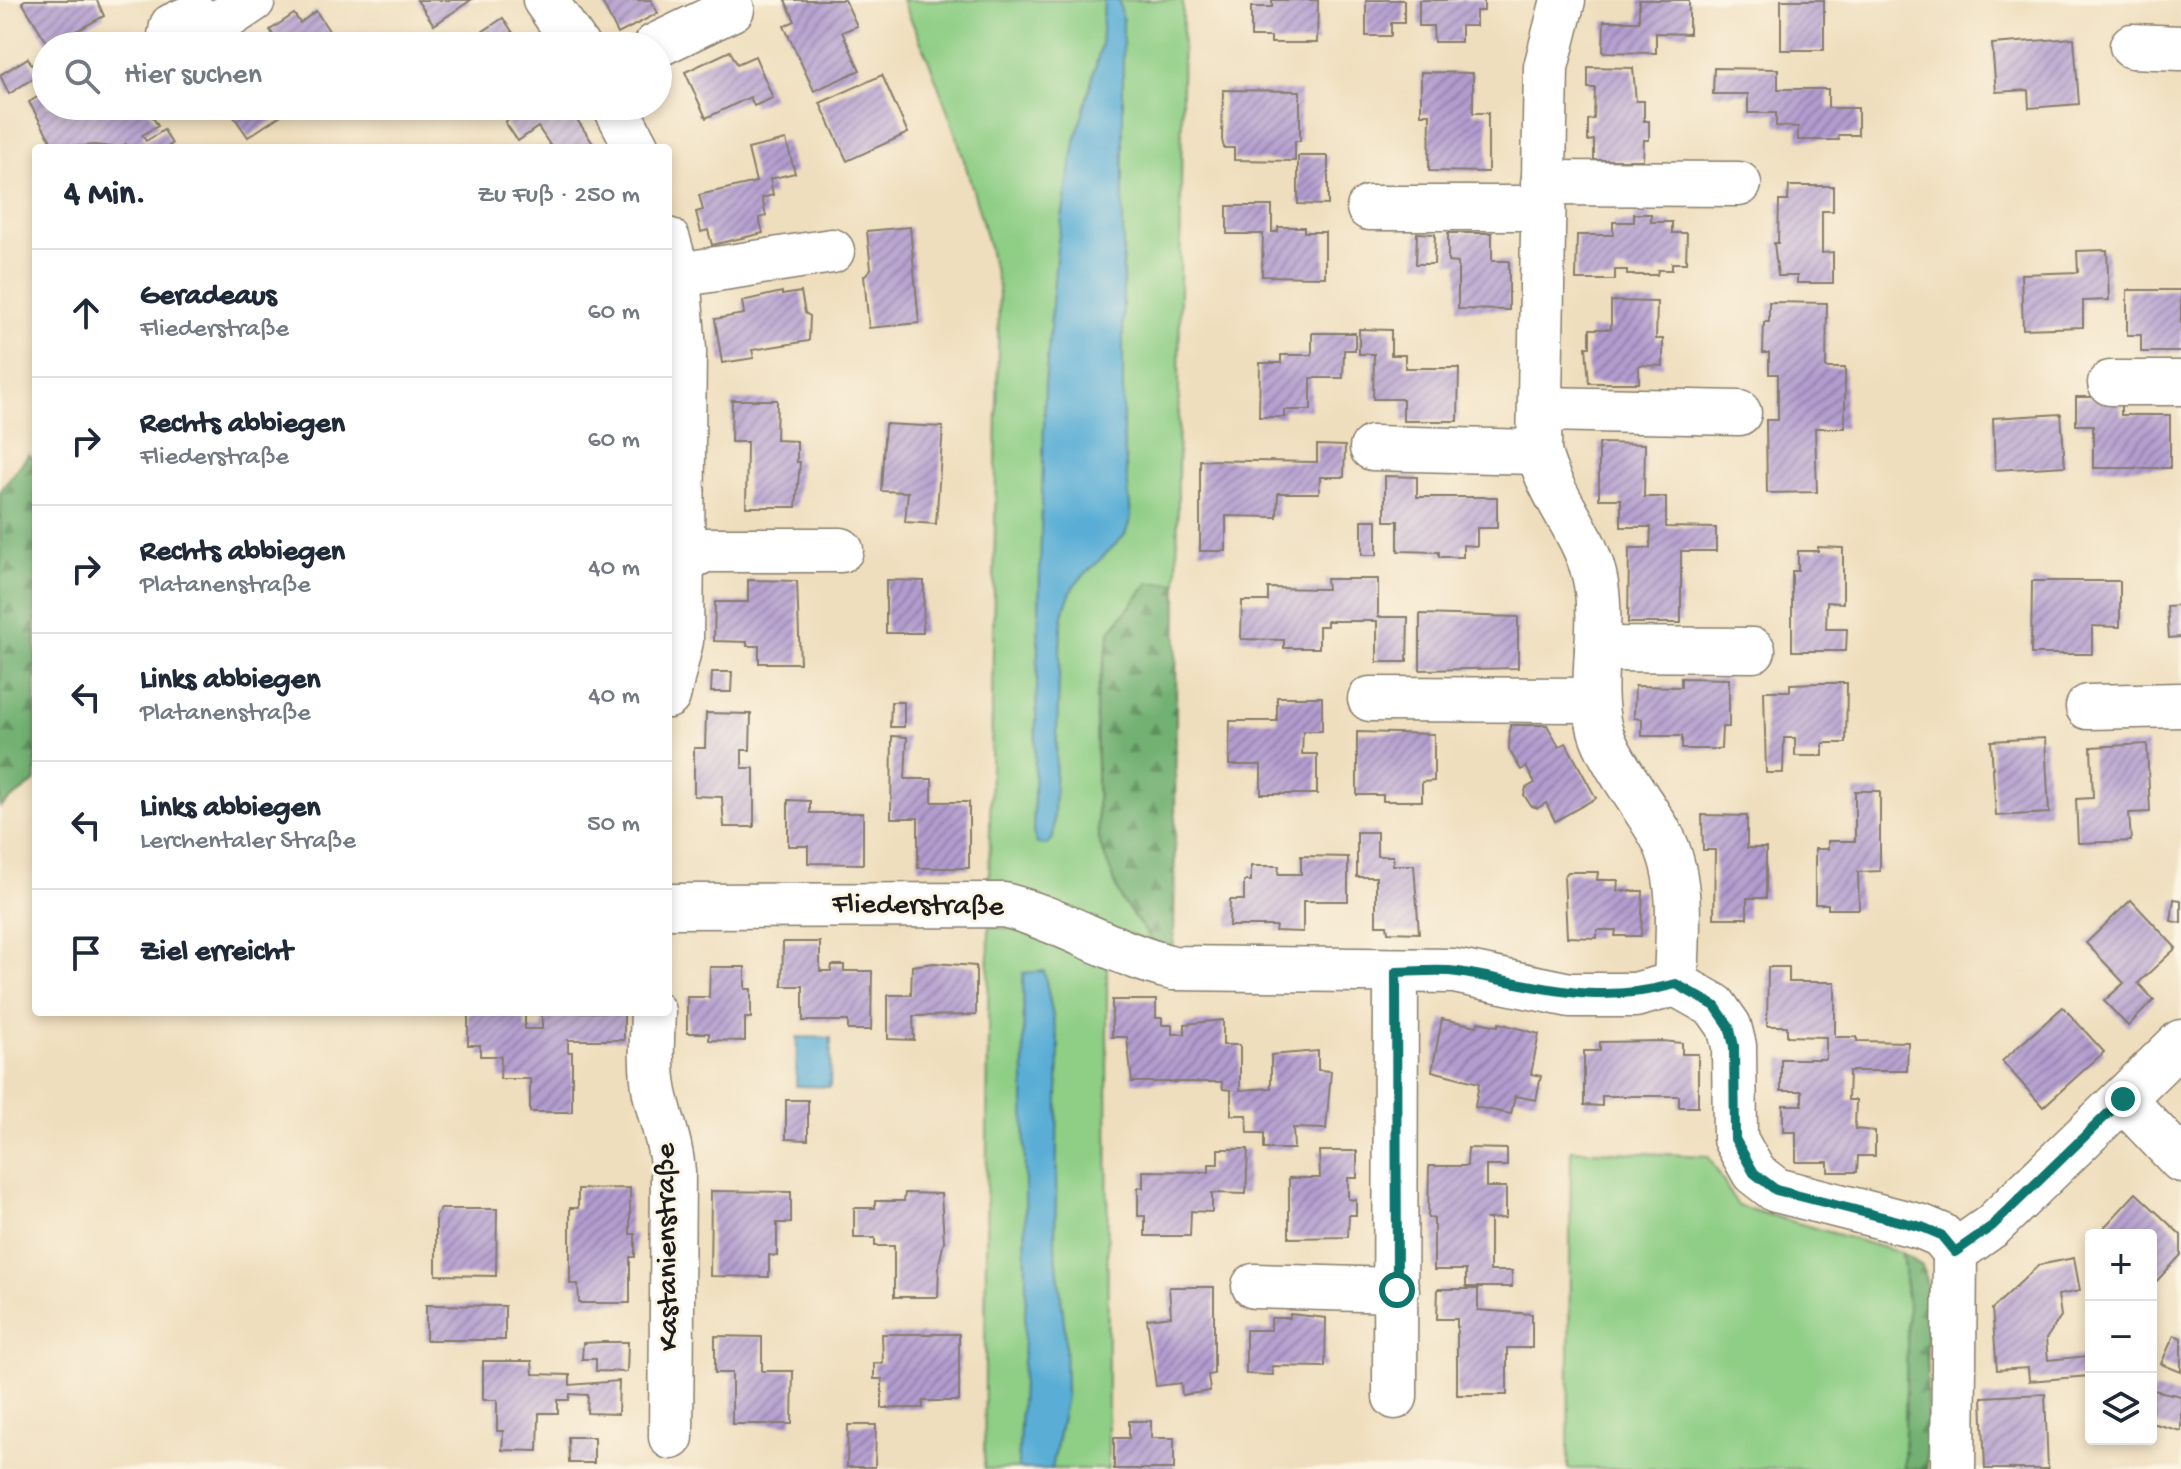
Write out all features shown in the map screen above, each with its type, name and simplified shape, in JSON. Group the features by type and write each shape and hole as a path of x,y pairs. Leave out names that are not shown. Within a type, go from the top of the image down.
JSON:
{"street":[{"path":"221,32 253,0"},
{"path":"545,0 567,32"},
{"path":"1563,0 1546,67 1539,452 1545,476 1589,552 1597,588 1595,700 1601,734 1663,838 1674,869 1676,984 1715,1006 1729,1026 1734,1046 1735,1139 1754,1173 1776,1190 1922,1227 1941,1235 1955,1252 1953,1469"},
{"path":"672,38 732,9"},
{"path":"171,32 172,26 182,18 194,16 212,32"},
{"path":"2132,46 2181,48"},
{"path":"622,120 635,144"},
{"path":"1369,208 1739,184"},
{"path":"672,679 681,641 674,565 684,350 673,257 832,251"},
{"path":"2110,383 2181,383"},
{"path":"1541,409 1739,413"},
{"path":"1372,448 1539,452"},
{"path":"674,565 705,550 841,550"},
{"path":"1597,649 1753,650"},
{"path":"1370,699 1595,700"},
{"path":"2088,707 2181,705"},
{"name":"Fliederstraße","path":"672,906 1004,905 1031,912 1148,962 1173,968 1454,971 1570,995 1635,995 1676,984"},
{"path":"1395,1397 1396,972"},
{"name":"Kastanienstraße","path":"653,1016 651,1055 655,1094 670,1140 673,1172 671,1437"},
{"path":"1955,1252 1992,1226 2181,1042"},
{"path":"2123,1099 2181,1160"},
{"path":"1254,1286 1397,1290"}],"green space":[{"path":"902,0 1183,0 1177,583 1149,583 1111,630 1096,699 1098,839 1154,943 989,885 999,288 958,141"},
{"path":"29,454 32,457 32,784 0,807 0,491"},
{"path":"1149,583 1177,583 1174,946 1154,943 1122,901 1098,839 1096,699 1111,630"},
{"path":"989,926 1017,930 1107,966 1108,1469 984,1469"},
{"path":"1571,1150 1708,1156 1738,1206 1902,1253 1908,1304 1904,1469 1568,1469"},
{"path":"1902,1253 1922,1266 1927,1285 1927,1469 1904,1469 1908,1304"}],"water":[{"path":"1104,0 1119,0 1123,21 1123,433 1131,517 1125,535 1074,585 1065,606 1061,628 1053,838 1047,845 1037,844 1033,833 1045,383 1057,247 1075,142 1101,46"},
{"path":"1044,971 1059,1047 1055,1246 1065,1330 1066,1396 1052,1469 1018,1469 1026,1296 1023,973"},
{"path":"797,1037 831,1038 830,1087 796,1086"}],"building":[{"path":"97,0 104,16 75,32 40,32 22,2"},
{"path":"417,0 471,0 434,25"},
{"path":"601,0 651,0 658,13 617,32"},
{"path":"785,0 845,0 857,26 842,32 860,70 814,91 784,26 795,21"},
{"path":"1272,0 1318,0 1317,43 1271,43 1271,37 1251,37 1251,7 1272,7"},
{"path":"1366,0 1404,0 1404,23 1391,23 1391,36 1366,36"},
{"path":"1419,0 1484,0 1484,11 1476,11 1476,26 1461,26 1461,42 1434,42 1433,26 1419,26"},
{"path":"1639,0 1689,0 1689,34 1656,33 1656,53 1603,52 1604,21 1639,21"},
{"path":"1781,0 1824,0 1824,50 1781,50"},
{"path":"316,11 330,32 270,30 294,14 300,23"},
{"path":"503,18 512,32 482,32"},
{"path":"2074,38 2079,104 2029,108 2028,90 1996,92 1992,44"},
{"path":"730,51 737,64 755,56 773,98 754,106 750,97 706,118 685,72"},
{"path":"28,58 32,65 32,79 9,94 0,75"},
{"path":"1588,67 1633,68 1636,101 1644,101 1644,121 1649,121 1649,140 1644,140 1643,160 1594,160 1594,140 1588,141 1588,120 1594,119 1595,88 1588,88"},
{"path":"1714,68 1778,69 1778,89 1828,89 1828,108 1858,108 1858,135 1838,135 1839,140 1798,140 1798,127 1776,126 1776,113 1748,113 1748,94 1713,94"},
{"path":"1421,72 1473,73 1473,113 1488,113 1488,172 1429,171 1430,114 1421,114"},
{"path":"882,75 908,133 847,161 820,103"},
{"path":"1223,90 1300,91 1300,141 1295,141 1295,161 1234,160 1234,148 1224,148 1222,140"},
{"path":"39,120 154,120 158,126 142,135 146,141 164,130 172,144 126,144 53,144"},
{"path":"236,120 274,120 248,137"},
{"path":"577,120 593,144 549,144 538,127 518,141 505,122"},
{"path":"786,140 795,173 770,179 773,195 762,198 766,216 759,218 763,233 712,245 708,230 701,232 696,212 703,210 699,195 756,182 748,149"},
{"path":"1298,156 1328,156 1328,205 1298,204"},
{"path":"1789,186 1833,186 1833,211 1822,211 1822,253 1833,252 1833,283 1797,283 1797,276 1778,276 1774,243 1778,243 1779,201 1788,201"},
{"path":"1227,206 1272,206 1272,232 1278,232 1278,227 1304,227 1304,232 1325,232 1325,277 1262,276 1263,234 1227,234"},
{"path":"1634,214 1651,214 1651,222 1672,222 1672,233 1687,233 1686,263 1672,263 1672,270 1658,270 1657,275 1627,275 1627,270 1615,270 1615,280 1576,280 1577,235 1613,235 1613,222 1634,222"},
{"path":"910,227 919,323 869,328 864,276 871,269 867,231"},
{"path":"1417,233 1435,234 1434,264 1416,264"},
{"path":"1448,233 1492,233 1492,261 1509,261 1509,310 1458,309 1458,263 1448,262"},
{"path":"2107,250 2109,300 2083,301 2083,327 2023,329 2021,274 2078,272 2077,251"},
{"path":"2127,290 2181,290 2181,352 2141,352 2141,335 2127,335"},
{"path":"782,292 782,295 801,292 805,313 810,316 809,341 752,350 754,358 722,363 715,319 744,314 742,301"},
{"path":"1611,301 1657,302 1656,339 1663,339 1663,366 1639,365 1639,383 1589,383 1586,347 1590,347 1590,329 1611,329"},
{"path":"1769,302 1827,303 1826,368 1845,368 1845,428 1815,428 1817,492 1767,493 1766,420 1778,420 1778,374 1769,374 1769,353 1763,353 1764,322 1769,322"},
{"path":"1359,329 1391,330 1391,355 1405,355 1405,368 1459,368 1458,421 1403,421 1403,399 1373,399 1374,354 1359,354"},
{"path":"1312,333 1355,333 1355,350 1344,350 1343,378 1311,378 1311,410 1284,410 1284,417 1259,417 1260,363 1281,363 1281,355 1312,355"},
{"path":"2076,397 2121,397 2121,415 2170,415 2170,468 2093,468 2093,425 2076,425"},
{"path":"732,400 777,400 776,440 797,441 797,462 800,462 796,507 746,507 747,442 731,442"},
{"path":"2061,414 2065,466 1995,470 1993,418"},
{"path":"885,424 943,427 936,524 905,522 908,492 881,491"},
{"path":"1599,443 1645,444 1644,497 1666,497 1666,527 1716,528 1716,551 1681,551 1681,623 1628,623 1629,548 1650,548 1651,527 1621,527 1621,499 1599,499"},
{"path":"1317,445 1345,446 1344,477 1320,477 1319,493 1278,493 1277,517 1226,516 1226,551 1200,551 1200,460 1317,462"},
{"path":"1385,476 1417,477 1417,497 1497,497 1497,528 1477,528 1477,546 1463,545 1463,557 1439,557 1439,552 1398,551 1398,521 1385,521"},
{"path":"1362,520 1377,520 1377,555 1362,555"},
{"path":"1818,547 1843,548 1843,603 1827,602 1826,629 1847,629 1846,651 1792,651 1792,571 1798,571 1798,551 1818,551"},
{"path":"1326,579 1378,579 1378,617 1408,617 1407,662 1377,662 1377,621 1327,621 1327,626 1319,626 1319,648 1284,648 1284,640 1241,639 1242,601 1268,601 1268,588 1327,589"},
{"path":"748,580 797,581 800,663 759,663 759,646 747,646 747,642 714,641 715,602 748,602"},
{"path":"886,580 924,581 923,633 886,633"},
{"path":"2032,581 2120,581 2120,627 2092,626 2092,654 2031,654"},
{"path":"2181,605 2181,637 2169,638 2167,606"},
{"path":"1420,614 1518,617 1518,668 1420,670"},
{"path":"712,672 732,672 731,692 711,692"},
{"path":"1681,678 1729,679 1729,727 1722,727 1721,749 1682,749 1682,736 1642,736 1642,719 1634,718 1635,686 1681,687"},
{"path":"1847,683 1846,743 1823,743 1823,756 1795,756 1795,738 1784,738 1783,773 1766,773 1764,691 1790,691 1790,684"},
{"path":"1277,697 1322,697 1322,731 1303,731 1302,754 1317,754 1317,794 1261,794 1261,765 1229,765 1230,721 1277,721"},
{"path":"891,702 904,702 904,727 890,727"},
{"path":"706,713 751,714 750,750 742,750 742,768 754,768 754,827 724,827 722,797 694,796 694,748 705,748"},
{"path":"1510,725 1547,725 1559,747 1566,743 1596,798 1555,821 1546,803 1538,808 1531,806 1524,795 1526,788 1535,783 1526,767 1521,770 1509,750"},
{"path":"1357,732 1434,734 1434,781 1422,782 1422,801 1383,801 1383,795 1357,795"},
{"path":"892,736 907,737 905,779 932,779 932,802 969,802 969,868 918,868 918,818 891,818"},
{"path":"2045,738 2049,813 1996,816 1991,741"},
{"path":"2147,744 2150,812 2129,813 2131,841 2078,843 2076,799 2093,798 2091,747"},
{"path":"1855,791 1880,791 1880,871 1858,872 1859,909 1828,909 1828,904 1815,904 1815,849 1828,849 1828,841 1855,841"},
{"path":"788,800 810,801 810,813 863,813 863,864 808,863 808,846 788,846"},
{"path":"1702,815 1747,816 1747,848 1766,848 1766,898 1747,898 1747,918 1714,918 1715,850 1703,850"},
{"path":"1357,832 1377,832 1377,856 1393,856 1393,865 1414,865 1419,933 1388,932 1387,925 1376,925 1376,877 1357,877"},
{"path":"1301,856 1348,857 1348,901 1303,901 1303,932 1275,931 1276,926 1229,926 1230,900 1244,900 1244,881 1251,881 1251,866 1279,866 1278,874 1301,874"},
{"path":"1568,872 1598,872 1597,880 1618,880 1617,891 1643,891 1641,936 1615,936 1616,930 1597,930 1597,938 1567,937 1564,877"},
{"path":"2174,899 2181,900 2181,923 2171,921"},
{"path":"2131,900 2176,948 2138,983 2154,1000 2128,1026 2104,1001 2124,983 2086,943"},
{"path":"783,942 820,942 820,971 831,971 832,965 844,965 844,971 872,971 871,1030 848,1030 848,1021 803,1021 803,986 782,986"},
{"path":"934,963 976,966 976,1015 913,1016 914,1040 888,1039 888,995 911,995 912,966"},
{"path":"710,967 745,967 745,989 751,989 751,1018 745,1018 745,1041 709,1040 709,1033 687,1033 687,997 709,997"},
{"path":"1768,967 1789,967 1789,982 1835,982 1835,1037 1857,1037 1857,1041 1908,1042 1907,1071 1849,1071 1848,1100 1856,1100 1855,1129 1875,1131 1875,1156 1858,1156 1857,1172 1828,1172 1828,1162 1796,1162 1796,1132 1783,1132 1783,1105 1802,1105 1802,1091 1781,1091 1781,1059 1826,1059 1826,1037 1787,1036 1787,1026 1767,1026"},
{"path":"1112,1000 1156,1000 1156,1018 1162,1018 1162,1025 1172,1025 1172,1034 1185,1034 1185,1024 1223,1020 1223,1045 1240,1045 1240,1090 1271,1088 1271,1055 1318,1051 1318,1070 1331,1071 1326,1129 1293,1128 1294,1149 1264,1149 1264,1133 1248,1133 1247,1115 1231,1115 1231,1090 1223,1089 1222,1082 1132,1082 1127,1037 1112,1037"},
{"path":"2063,1007 2104,1052 2043,1107 2002,1061"},
{"path":"468,1016 525,1016 525,1029 542,1029 542,1016 624,1016 624,1040 568,1040 568,1052 572,1052 572,1112 530,1112 530,1079 500,1079 501,1056 480,1056 480,1045 468,1045"},
{"path":"1442,1019 1477,1026 1478,1022 1498,1026 1499,1023 1539,1034 1531,1074 1541,1076 1536,1100 1515,1096 1511,1114 1475,1107 1479,1083 1432,1071"},
{"path":"1600,1042 1682,1043 1682,1054 1698,1054 1698,1107 1679,1107 1679,1096 1602,1096 1602,1106 1584,1105 1584,1051 1600,1051"},
{"path":"786,1100 808,1100 808,1140 786,1139"},
{"path":"1468,1148 1507,1149 1507,1166 1486,1166 1486,1187 1506,1187 1506,1218 1485,1219 1490,1219 1490,1271 1512,1271 1512,1287 1466,1287 1466,1270 1434,1270 1434,1218 1428,1218 1429,1166 1467,1166"},
{"path":"1218,1149 1248,1149 1246,1194 1212,1193 1212,1212 1191,1211 1190,1236 1145,1236 1145,1216 1138,1216 1138,1187 1143,1188 1143,1171 1209,1172 1209,1164 1218,1164"},
{"path":"1319,1151 1357,1151 1357,1178 1348,1178 1348,1199 1356,1200 1356,1215 1349,1215 1348,1237 1289,1238 1289,1178 1320,1178"},
{"path":"630,1188 630,1234 635,1234 635,1257 630,1257 630,1303 579,1303 578,1284 570,1284 570,1208 578,1208 578,1189"},
{"path":"711,1191 791,1192 791,1223 777,1223 777,1256 769,1255 769,1277 710,1276"},
{"path":"905,1193 941,1194 944,1241 939,1264 938,1297 894,1297 894,1246 875,1246 875,1238 854,1238 854,1208 875,1208 875,1201 904,1201"},
{"path":"2136,1193 2181,1235 2181,1255 2157,1281 2157,1229 2103,1229"},
{"path":"441,1209 497,1209 496,1276 436,1275 436,1216"},
{"path":"2074,1258 2080,1291 2058,1295 2061,1316 2046,1339 2048,1360 2085,1356 2085,1376 2029,1381 2028,1368 1997,1370 1992,1309 2039,1265"},
{"path":"1169,1287 1214,1287 1214,1374 1208,1375 1210,1391 1182,1395 1181,1383 1156,1386 1147,1319 1171,1316"},
{"path":"1438,1289 1478,1289 1478,1310 1532,1314 1532,1348 1507,1348 1507,1395 1457,1395 1457,1319 1437,1319"},
{"path":"426,1305 505,1306 505,1340 426,1340"},
{"path":"1290,1314 1326,1318 1325,1367 1272,1366 1273,1375 1246,1374 1246,1330 1271,1330 1271,1318 1290,1318"},
{"path":"882,1334 959,1334 959,1401 923,1401 923,1408 882,1408 882,1379 874,1379 874,1363 883,1363"},
{"path":"2174,1335 2181,1338 2181,1372 2161,1364"},
{"path":"715,1336 762,1337 762,1371 793,1371 792,1424 732,1424 732,1373 715,1373"},
{"path":"628,1342 627,1372 596,1371 596,1359 582,1359 583,1343"},
{"path":"483,1361 532,1361 533,1374 570,1375 570,1385 619,1381 618,1414 587,1413 588,1395 570,1394 569,1400 558,1400 558,1413 539,1413 538,1451 502,1450 503,1431 497,1431 497,1400 483,1400"},
{"path":"2157,1391 2181,1396 2181,1431 2157,1425"},
{"path":"2045,1394 2048,1469 1985,1469 1982,1397"},
{"path":"1129,1421 1151,1421 1151,1438 1174,1438 1174,1469 1114,1469 1114,1438 1129,1438"},
{"path":"848,1425 876,1425 875,1467 847,1467"},
{"path":"568,1437 594,1437 594,1463 569,1463"}],"route":[{"path":"1397,1290 1396,972 1454,971 1570,995 1635,995 1676,984 1715,1006 1729,1026 1734,1046 1735,1139 1754,1173 1776,1190 1922,1227 1941,1235 1955,1252 1992,1226 2123,1099"}]}
